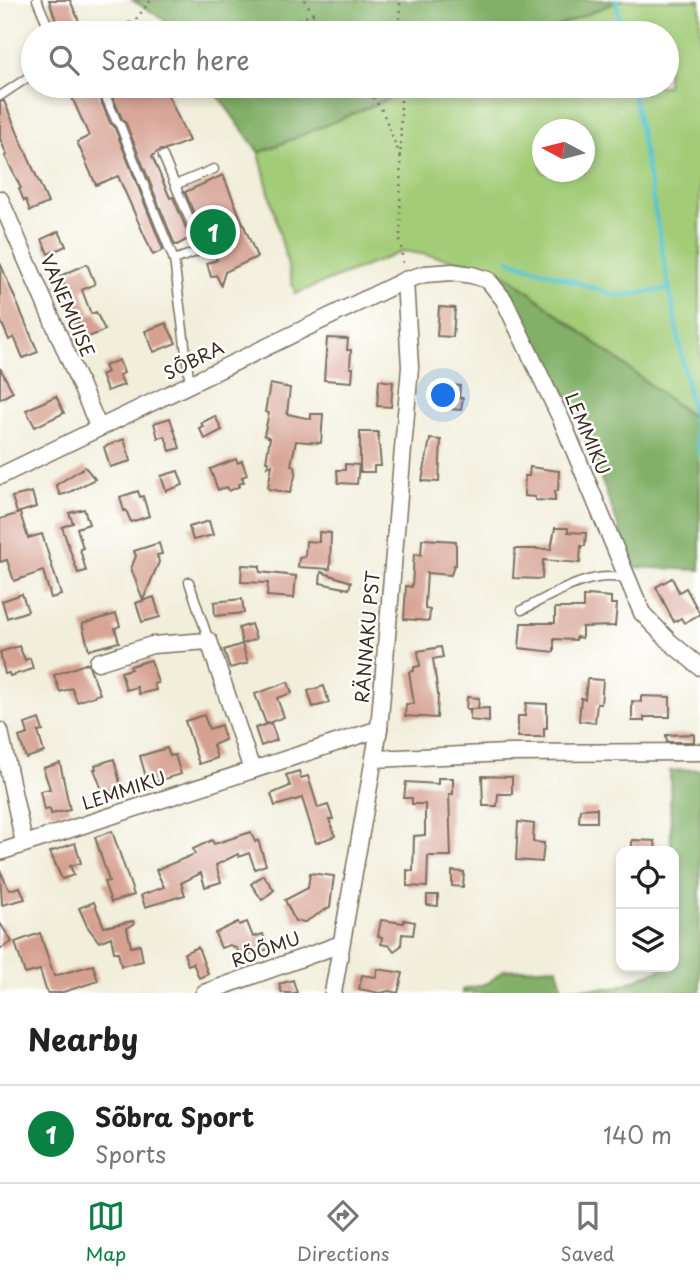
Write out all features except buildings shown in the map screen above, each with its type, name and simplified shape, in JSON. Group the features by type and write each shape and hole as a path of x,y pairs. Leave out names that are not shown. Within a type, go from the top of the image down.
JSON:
{"street":[{"name":"VANEMUISE","path":"0,199 36,299 99,428"},
{"name":"LEMMIKU","path":"405,280 425,274 452,272 471,275 488,280 504,300 562,421 642,613 670,642 700,667"},
{"name":"SÕBRA","path":"0,476 405,280"},
{"name":"RÄNNAKU PST","path":"333,993 379,729 410,366 405,280"},
{"path":"98,662 152,645 209,641 252,770"},
{"name":"LEMMIKU","path":"0,852 379,729"},
{"path":"0,731 24,844"},
{"path":"375,759 508,753 700,752"},
{"name":"RÕÕMU","path":"204,993 341,944"}],"lane":[{"path":"37,0 46,21"},
{"path":"0,96 21,82"},
{"path":"107,98 174,260 190,384"},
{"path":"163,156 200,248 199,251 174,260"},
{"path":"175,185 214,169"},
{"path":"522,610 593,578 626,579"},
{"path":"189,582 209,641"}],"path":[{"path":"145,0 147,5"},
{"path":"135,21 151,0"},
{"path":"304,0 319,21"},
{"path":"399,21 400,0"},
{"path":"294,21 314,14"},
{"path":"374,98 382,110 401,159"},
{"path":"401,98 400,238 405,280"}],"green space":[{"path":"132,0 621,0 571,21 164,20"},
{"path":"621,0 700,0 700,423 496,267 404,251 295,294 259,153 390,98 679,98 679,21 571,21"},
{"path":"220,98 390,98 259,153"},
{"path":"496,267 700,423 700,570 633,567 581,423"},
{"path":"700,769 700,993 462,993 462,990 488,983 504,970 557,967 562,988 615,988 654,972 679,972 679,846 671,846 670,771"}],"waterway":[{"path":"616,0 620,21"},
{"path":"634,98 700,455"},
{"path":"509,260 618,296 669,289"}],"place":[{"name":"Sõbra Sport","path":"213,232"}]}
